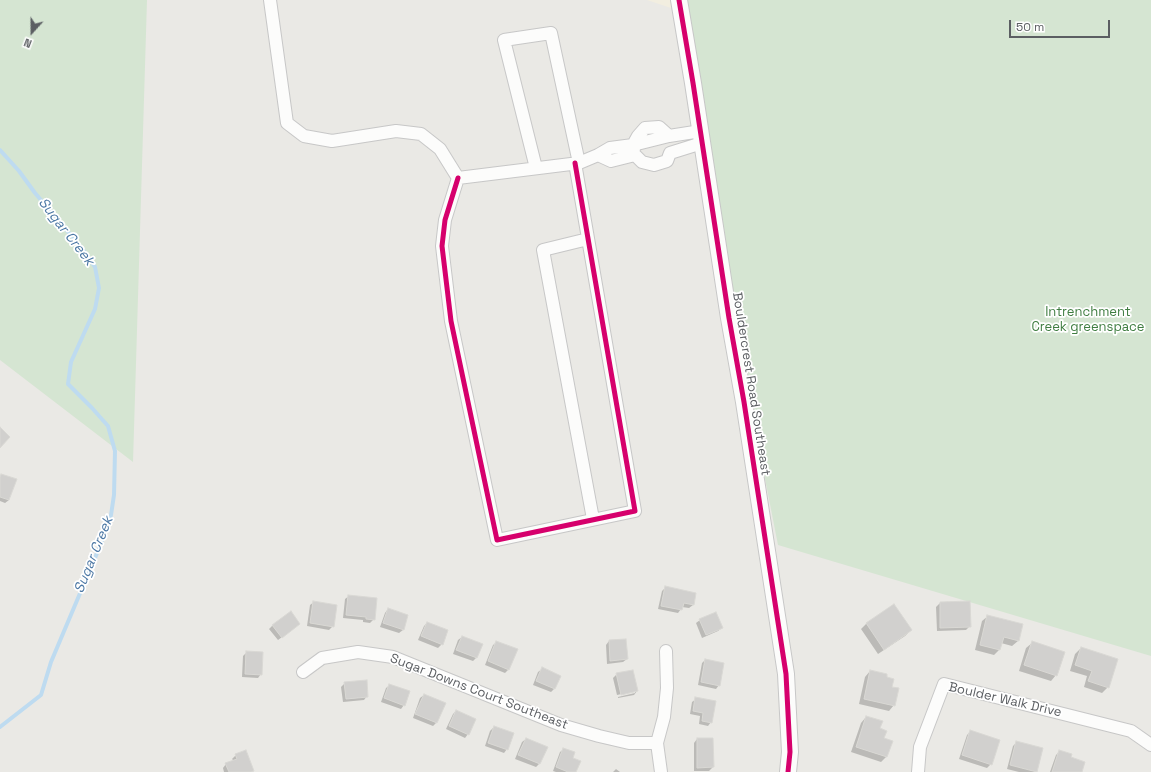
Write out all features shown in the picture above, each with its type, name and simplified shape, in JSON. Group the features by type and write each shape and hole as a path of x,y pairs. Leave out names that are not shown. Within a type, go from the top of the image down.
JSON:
{"street":[{"path":"270,0 287,123 304,136 332,141 396,130 421,134 440,150 458,178 445,220 442,246 450,321 496,540 635,511 588,239 577,163 551,33 504,40 536,168"},
{"name":"Bouldercrest Road Southeast","path":"679,0 702,137 786,674 790,752 788,772"},
{"path":"458,178 577,163 598,155 610,148 634,150 669,136 702,137"},
{"path":"634,150 642,162 654,165 667,160 670,153 702,137"},
{"path":"588,239 543,250 593,519"},
{"path":"661,772 658,743 664,717 667,688 666,651"},
{"name":"Sugar Downs Court Southeast","path":"303,672 322,658 358,652 393,657 561,725 629,743 658,743"},
{"name":"Boulder Walk Drive","path":"918,772 920,747 944,684 1131,731 1151,745"}],"shaded area":[{"path":"647,0 678,0 680,11"}],"green space":[{"path":"0,0 147,0 133,462 0,360"},
{"name":"Intrenchment Creek greenspace","path":"678,0 1151,0 1151,656 778,545 747,387"}],"building":[{"path":"0,427 10,437 0,448"},
{"path":"1,474 17,479 9,500 0,497"},
{"path":"665,586 696,593 694,605 684,603 682,610 661,606"},
{"path":"348,595 377,598 375,620 366,619 366,617 346,615"},
{"path":"313,601 337,605 334,627 310,623"},
{"path":"970,601 971,627 940,628 940,602"},
{"path":"894,604 912,630 884,650 866,623"},
{"path":"388,608 408,615 404,630 383,623"},
{"path":"291,611 300,624 282,638 272,625"},
{"path":"716,612 723,628 706,635 699,619"},
{"path":"987,615 1023,624 1019,641 1004,637 1000,650 980,645"},
{"path":"427,622 448,630 443,645 421,636"},
{"path":"462,636 483,644 477,658 456,650"},
{"path":"626,639 628,659 610,661 609,640"},
{"path":"496,641 518,649 509,670 488,661"},
{"path":"1032,641 1065,652 1057,676 1024,665"},
{"path":"1081,647 1118,659 1109,688 1088,681 1092,671 1075,665"},
{"path":"246,651 263,652 262,675 245,674"},
{"path":"705,659 724,663 720,686 701,682"},
{"path":"542,667 561,676 555,689 536,681"},
{"path":"633,670 638,691 621,695 616,673"},
{"path":"870,670 887,674 887,677 894,679 892,687 899,688 895,706 864,699"},
{"path":"367,680 368,697 346,699 344,682"},
{"path":"389,684 410,691 405,706 384,698"},
{"path":"424,694 446,703 437,723 415,714"},
{"path":"695,697 716,701 712,723 702,721 703,713 693,711"},
{"path":"456,710 476,719 469,735 449,726"},
{"path":"866,716 883,721 880,728 887,731 884,738 893,741 887,757 856,747"},
{"path":"494,726 514,733 508,750 488,743"},
{"path":"970,730 1000,740 992,765 962,755"},
{"path":"526,738 548,747 540,764 518,755"},
{"path":"697,738 713,738 714,767 697,768"},
{"path":"1016,741 1043,748 1037,772 1010,765"},
{"path":"563,748 575,752 573,758 581,761 576,772 568,772 556,767"},
{"path":"246,750 254,771 229,772 225,763 237,759 235,754"},
{"path":"1059,750 1072,754 1071,757 1085,762 1082,772 1052,772"}],"waterway":[{"name":"Sugar Creek","path":"0,150 81,247 95,267 99,288 95,309 71,362 68,384 108,426 115,451 114,495 111,515 100,546 51,662 41,695 0,727"}],"cycle path":[{"path":"679,0 786,674 790,752 788,772"},
{"path":"458,178 445,220 442,246 451,321 497,540 635,511 575,163"}]}
